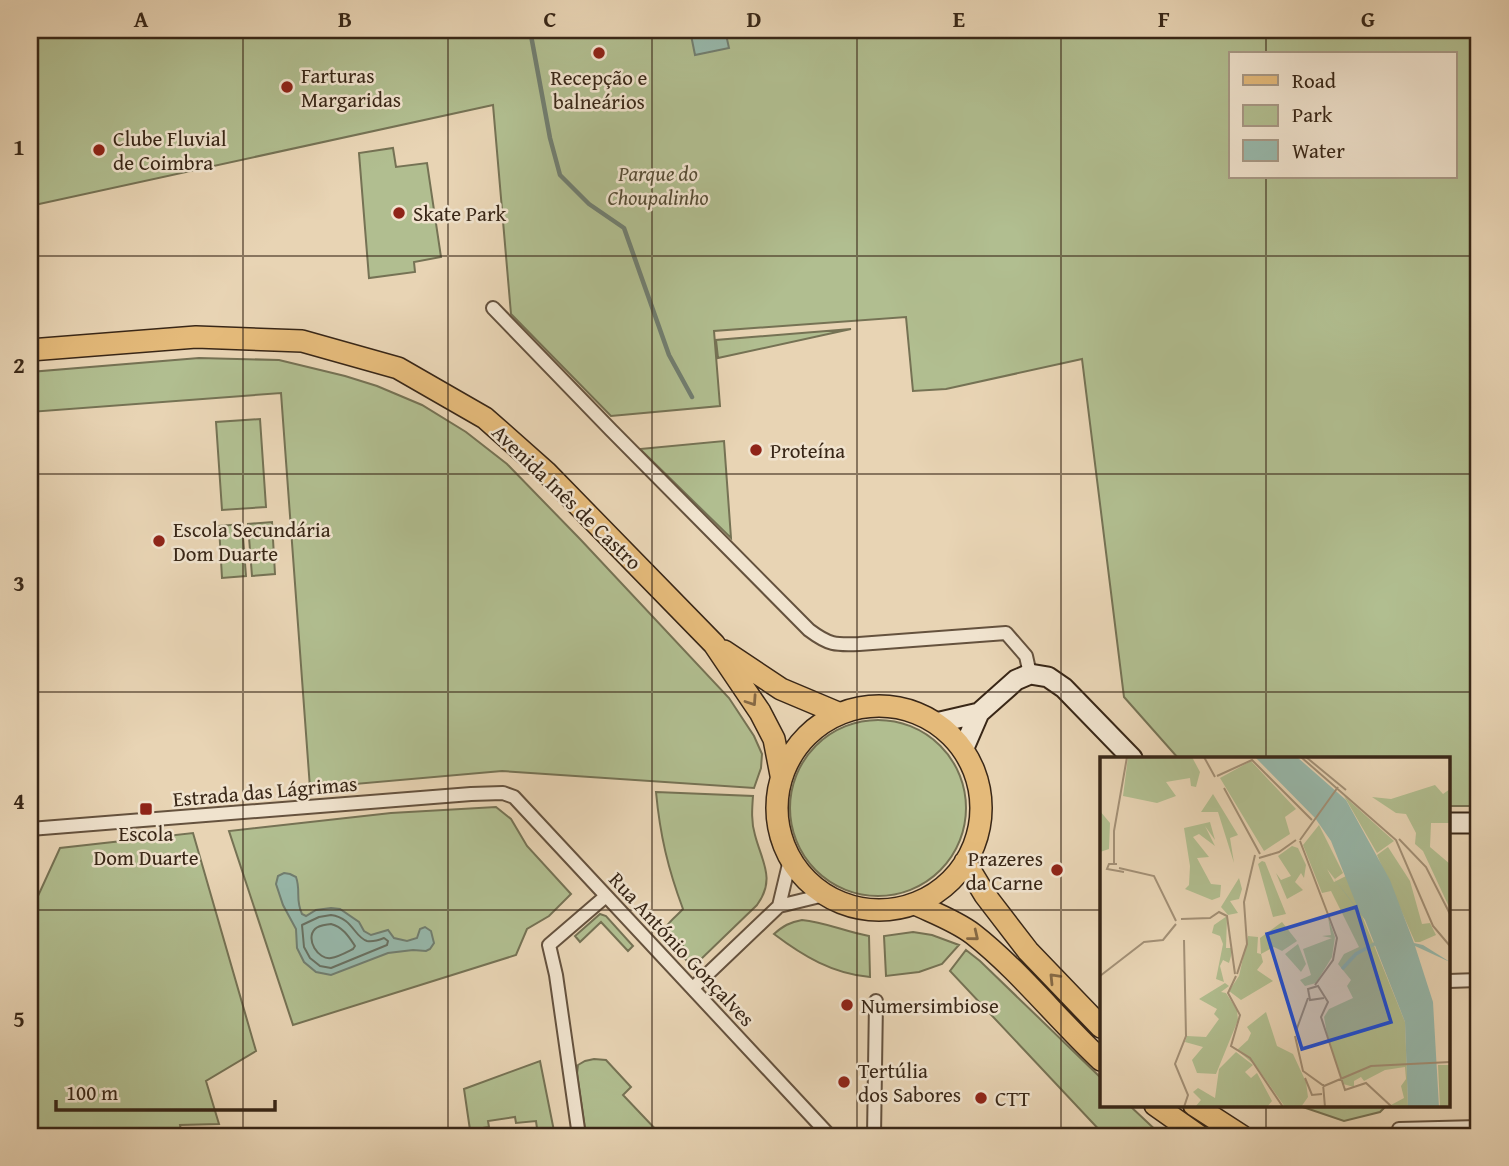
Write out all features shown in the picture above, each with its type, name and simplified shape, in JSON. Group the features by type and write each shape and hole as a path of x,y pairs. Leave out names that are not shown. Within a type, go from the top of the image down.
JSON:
{"main road":[{"name":"Avenida Inês de Castro","path":"30,350 196,337 302,341 398,368 485,418 546,472 714,644 771,732 778,752 781,775"},
{"name":"Avenida Inês de Castro","path":"714,644 781,689 838,713"},
{"path":"963,750 979,713 1016,680 1030,674 1048,677 1064,688 1131,757"},
{"path":"858,707 899,707 919,713 936,723 951,735 963,750 974,769 979,791 981,814 976,839 956,876 944,887 915,904 895,909 858,909 840,904 824,895 805,880 790,860 779,828 776,804 781,775 790,755 803,738 820,724 838,713 858,707"},
{"path":"936,723 979,713"},
{"path":"1450,823 1479,823"},
{"path":"965,862 985,895 1028,951 1100,1026"},
{"path":"915,904 973,934 1013,970 1100,1059"},
{"path":"1156,1106 1199,1136"},
{"path":"1196,1106 1242,1136"}],"street":[{"path":"493,308 809,630 823,641 836,645 1006,633 1026,656 1030,674"},
{"name":"Estrada das Lágrimas","path":"30,829 503,793"},
{"name":"Rua António Gonçalves","path":"503,793 514,797 830,1136"},
{"path":"779,906 790,860"},
{"path":"693,988 779,906 824,895"},
{"path":"579,1136 556,975 549,945 606,896"},
{"path":"1450,981 1479,981"},
{"path":"874,1136 876,1001"},
{"path":"1399,1129 1479,1127"}],"green space":[{"name":"Parque do Choupalinho","path":"30,30 1479,30 1479,806 1450,806 1450,757 1177,757 1124,697 1082,359 946,389 913,391 906,317 714,331 720,406 611,416 511,314 493,105 30,206"},
{"name":"Skate Park","path":"393,148 396,167 427,163 441,257 414,262 415,272 369,278 359,153"},
{"path":"851,329 718,358 716,340"},
{"path":"199,358 279,360 345,376 422,405 466,432 507,464 729,698 754,736 762,754 761,768 754,788 502,771 310,788 281,393 30,412 30,372"},
{"path":"260,419 266,507 222,510 216,422"},
{"path":"724,441 731,538 640,449"},
{"path":"272,522 275,574 252,576 248,524"},
{"path":"242,524 246,576 222,578 219,526"},
{"path":"878,720 912,727 940,746 959,774 966,808 959,842 940,870 912,889 878,896 844,889 816,870 797,842 790,808 797,774 816,746 844,727"},
{"path":"656,792 753,796 753,825 767,879 763,896 697,963 688,962 678,951 683,946 676,938 668,945 663,941 666,927 683,909 665,852"},
{"path":"496,807 511,819 527,846 571,894 549,916 527,929 516,955 293,1025 229,831 391,813"},
{"path":"193,833 256,1051 206,1081 219,1124 180,1125 182,1136 30,1136 30,899 38,896 60,848"},
{"path":"600,914 606,916 633,946 628,951 601,922 580,942 575,936"},
{"path":"802,920 869,936 870,977 843,972 819,963 774,934 787,925"},
{"path":"913,932 932,935 959,945 942,964 919,972 886,976 884,936"},
{"path":"966,950 1100,1077 1100,1106 1130,1106 1162,1136 1105,1136 950,971"},
{"path":"594,1059 606,1060 631,1087 623,1095 662,1136 586,1136 577,1074 578,1065"},
{"path":"540,1061 555,1136 538,1136 536,1121 516,1123 515,1117 488,1121 489,1127 470,1130 464,1089"},
{"path":"1300,1106 1386,1106 1380,1112 1344,1121"}],"water":[{"path":"690,30 725,30 729,48 695,55"},
{"path":"284,873 296,877 300,909 306,916 316,910 340,909 359,922 364,931 371,935 388,930 394,938 407,941 417,938 420,929 425,927 431,931 434,943 426,951 388,953 331,975 316,972 304,962 297,948 296,929 283,905 276,884 278,876"}],"waterway":[{"path":"530,30 550,138 560,175 589,204 624,228 669,355 692,397"}],"place":[{"name":"Recepção e balneários","path":"599,53"},
{"name":"Farturas Margaridas","path":"287,87"},
{"name":"Clube Fluvial de Coimbra","path":"99,150"},
{"name":"Skate Park","path":"399,213"},
{"name":"Proteína","path":"756,450"},
{"name":"Escola Secundária Dom Duarte","path":"159,541"},
{"name":"Escola Dom Duarte","path":"146,809"},
{"name":"Prazeres da Carne","path":"1057,870"},
{"name":"Numersimbiose","path":"847,1005"},
{"name":"Tertúlia dos Sabores","path":"844,1082"},
{"name":"CTT","path":"981,1098"}]}
